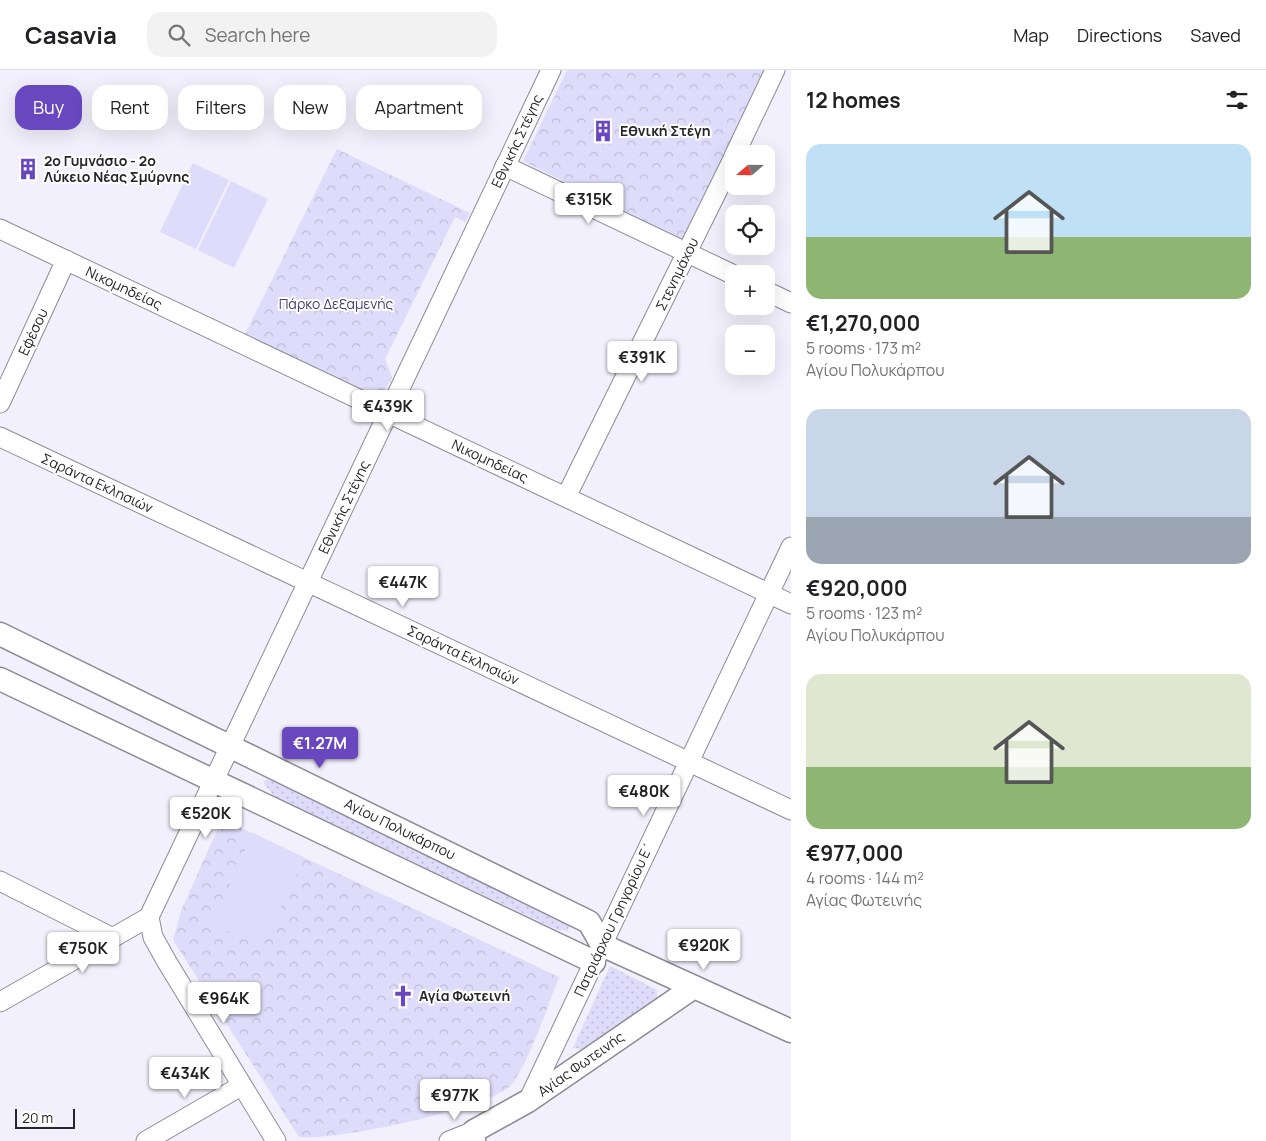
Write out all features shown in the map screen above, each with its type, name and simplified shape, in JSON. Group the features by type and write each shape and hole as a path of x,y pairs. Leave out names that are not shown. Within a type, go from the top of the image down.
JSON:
{"street":[{"name":"Εθνικής Στέγης","path":"149,917 215,782 551,70"},
{"name":"Στενημάχου","path":"739,145 775,70"},
{"path":"506,166 725,271"},
{"name":"Στενημάχου","path":"566,497 688,253 725,174"},
{"name":"Νικομηδείας","path":"0,229 791,604"},
{"name":"Εφέσου","path":"0,403 66,260"},
{"path":"775,295 791,303"},
{"name":"Σαράντα Εκλησιών","path":"0,437 791,810"},
{"name":"Πατριάρχου Γρηγορίου Ε΄","path":"528,1101 791,547"},
{"name":"Αγίου Πολυκάρπου","path":"0,634 589,922 598,954"},
{"path":"0,679 215,782 598,954 694,987 791,1031"},
{"path":"0,881 113,938"},
{"path":"0,1002 149,917 153,937 241,1086 276,1141"},
{"name":"Αγίας Φωτεινής","path":"474,1136 694,987"},
{"path":"146,1141 241,1086"},
{"path":"449,1141 474,1136"}],"green space":[{"path":"567,70 766,70 731,145 725,145 725,157 685,242 523,161"},
{"name":"Πάρκο Δεξαμενής","path":"337,149 470,213 465,222 455,217 385,359 392,377 379,402 244,336"},
{"path":"193,163 229,180 196,249 160,232"},
{"path":"231,181 268,199 234,268 198,250"},
{"path":"273,778 568,924 568,931 558,930 275,797 264,784 265,780"},
{"path":"222,819 559,977 529,1053 515,1080 508,1088 492,1097 467,1106 405,1123 342,1134 299,1137 173,940 181,911"},
{"path":"253,833 305,858 261,946 212,924"},
{"path":"610,966 657,990 657,998 581,1049 573,1048"}],"place":[{"name":"Εθνική Στέγη","path":"603,131"},
{"name":"2ο Γυμνάσιο - 2ο Λύκειο Νέας Σμύρνης","path":"28,169"},
{"name":"Αγία Φωτεινή","path":"403,996"}]}
